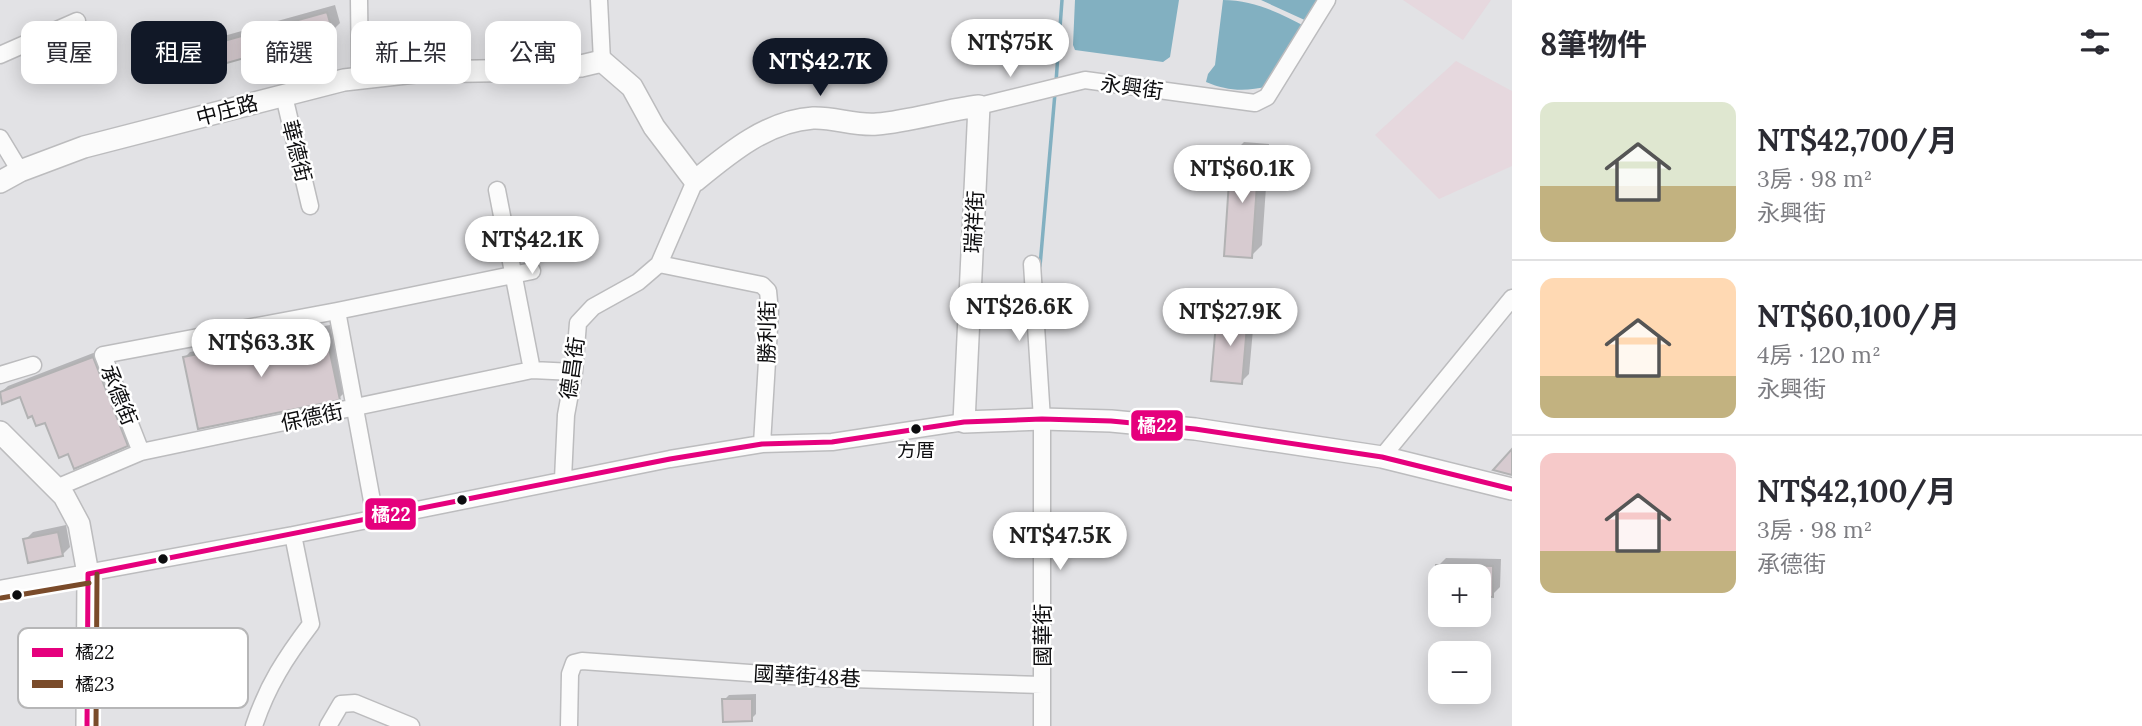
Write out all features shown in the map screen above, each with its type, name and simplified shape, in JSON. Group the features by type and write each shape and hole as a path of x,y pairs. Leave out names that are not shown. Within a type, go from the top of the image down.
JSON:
{"street":[{"path":"359,0 359,21"},
{"path":"600,0 602,61 632,87 654,127 695,181"},
{"name":"永興街","path":"695,181 735,148 783,123 814,118 856,124 879,124 979,106 1085,80 1255,103 1267,97 1327,0"},
{"path":"0,55 21,46"},
{"name":"中庄路","path":"471,73 538,70 602,61"},
{"name":"中庄路","path":"0,181 84,146 351,79"},
{"name":"華德街","path":"284,96 310,206"},
{"name":"瑞祥街","path":"964,422 979,106"},
{"path":"0,138 20,171"},
{"name":"德昌街","path":"563,479 566,415 574,372 578,323 593,307 638,282 659,264 695,181"},
{"path":"497,190 532,370"},
{"name":"勝利街","path":"659,264 762,285 768,290 770,312 762,444"},
{"name":"國華街","path":"1032,264 1042,419 1042,726"},
{"name":"承德街","path":"141,452 103,355 533,271"},
{"path":"1382,457 1512,298"},
{"path":"337,311 376,517"},
{"path":"0,375 33,365"},
{"name":"保德街","path":"56,488 141,452 532,370 574,372"},
{"path":"0,589 293,535 563,479 762,444 832,442 964,422 1042,419 1111,421 1195,429 1382,457 1512,489"},
{"path":"0,432 64,496 79,524 88,574 87,628"},
{"path":"254,726 260,707 282,662 311,624 293,535"},
{"name":"國華街48巷","path":"569,726 570,674 573,663 582,661 817,677 1042,685"},
{"path":"328,726 341,704 355,703 411,726"},
{"path":"86,708 86,726"}],"shaded area":[{"path":"1403,0 1491,0 1463,40"},
{"path":"1456,61 1512,91 1512,166 1439,199 1375,135"}],"water":[{"path":"1075,0 1179,0 1170,57 1163,62 1075,50"},
{"path":"1223,0 1256,5 1306,27 1268,86 1237,90 1206,82 1215,65"},
{"path":"1261,0 1323,0 1309,22"}],"building":[{"path":"327,12 330,21 295,21"},
{"path":"241,36 241,59 227,63 227,40"},
{"path":"1231,152 1259,154 1252,258 1224,256"},
{"path":"1217,311 1248,314 1242,384 1211,381"},
{"path":"325,329 340,400 198,429 183,357"},
{"path":"93,357 128,446 74,469 68,454 59,458 45,423 36,426 32,416 28,418 20,397 2,404 0,392"},
{"path":"1512,449 1512,475 1493,470"},
{"path":"58,532 63,556 28,563 23,539"},
{"path":"1491,566 1493,566 1491,597"},
{"path":"722,699 752,699 752,721 723,722"}],"waterway":[{"path":"1056,82 1062,0"},
{"path":"1040,266 1055,93"}],"transit line":[{"name":"橘22","path":"88,574 670,459 762,444 832,442 964,422 1042,419 1111,421 1195,429 1382,457 1512,489"},
{"name":"橘22","path":"88,574 88,628"},
{"name":"橘23","path":"97,574 97,628"},
{"name":"橘23","path":"1,598 89,583"},
{"name":"橘22","path":"87,708 87,726"},
{"name":"橘23","path":"96,708 96,726"}],"place":[{"name":"方厝","path":"916,429"}]}
